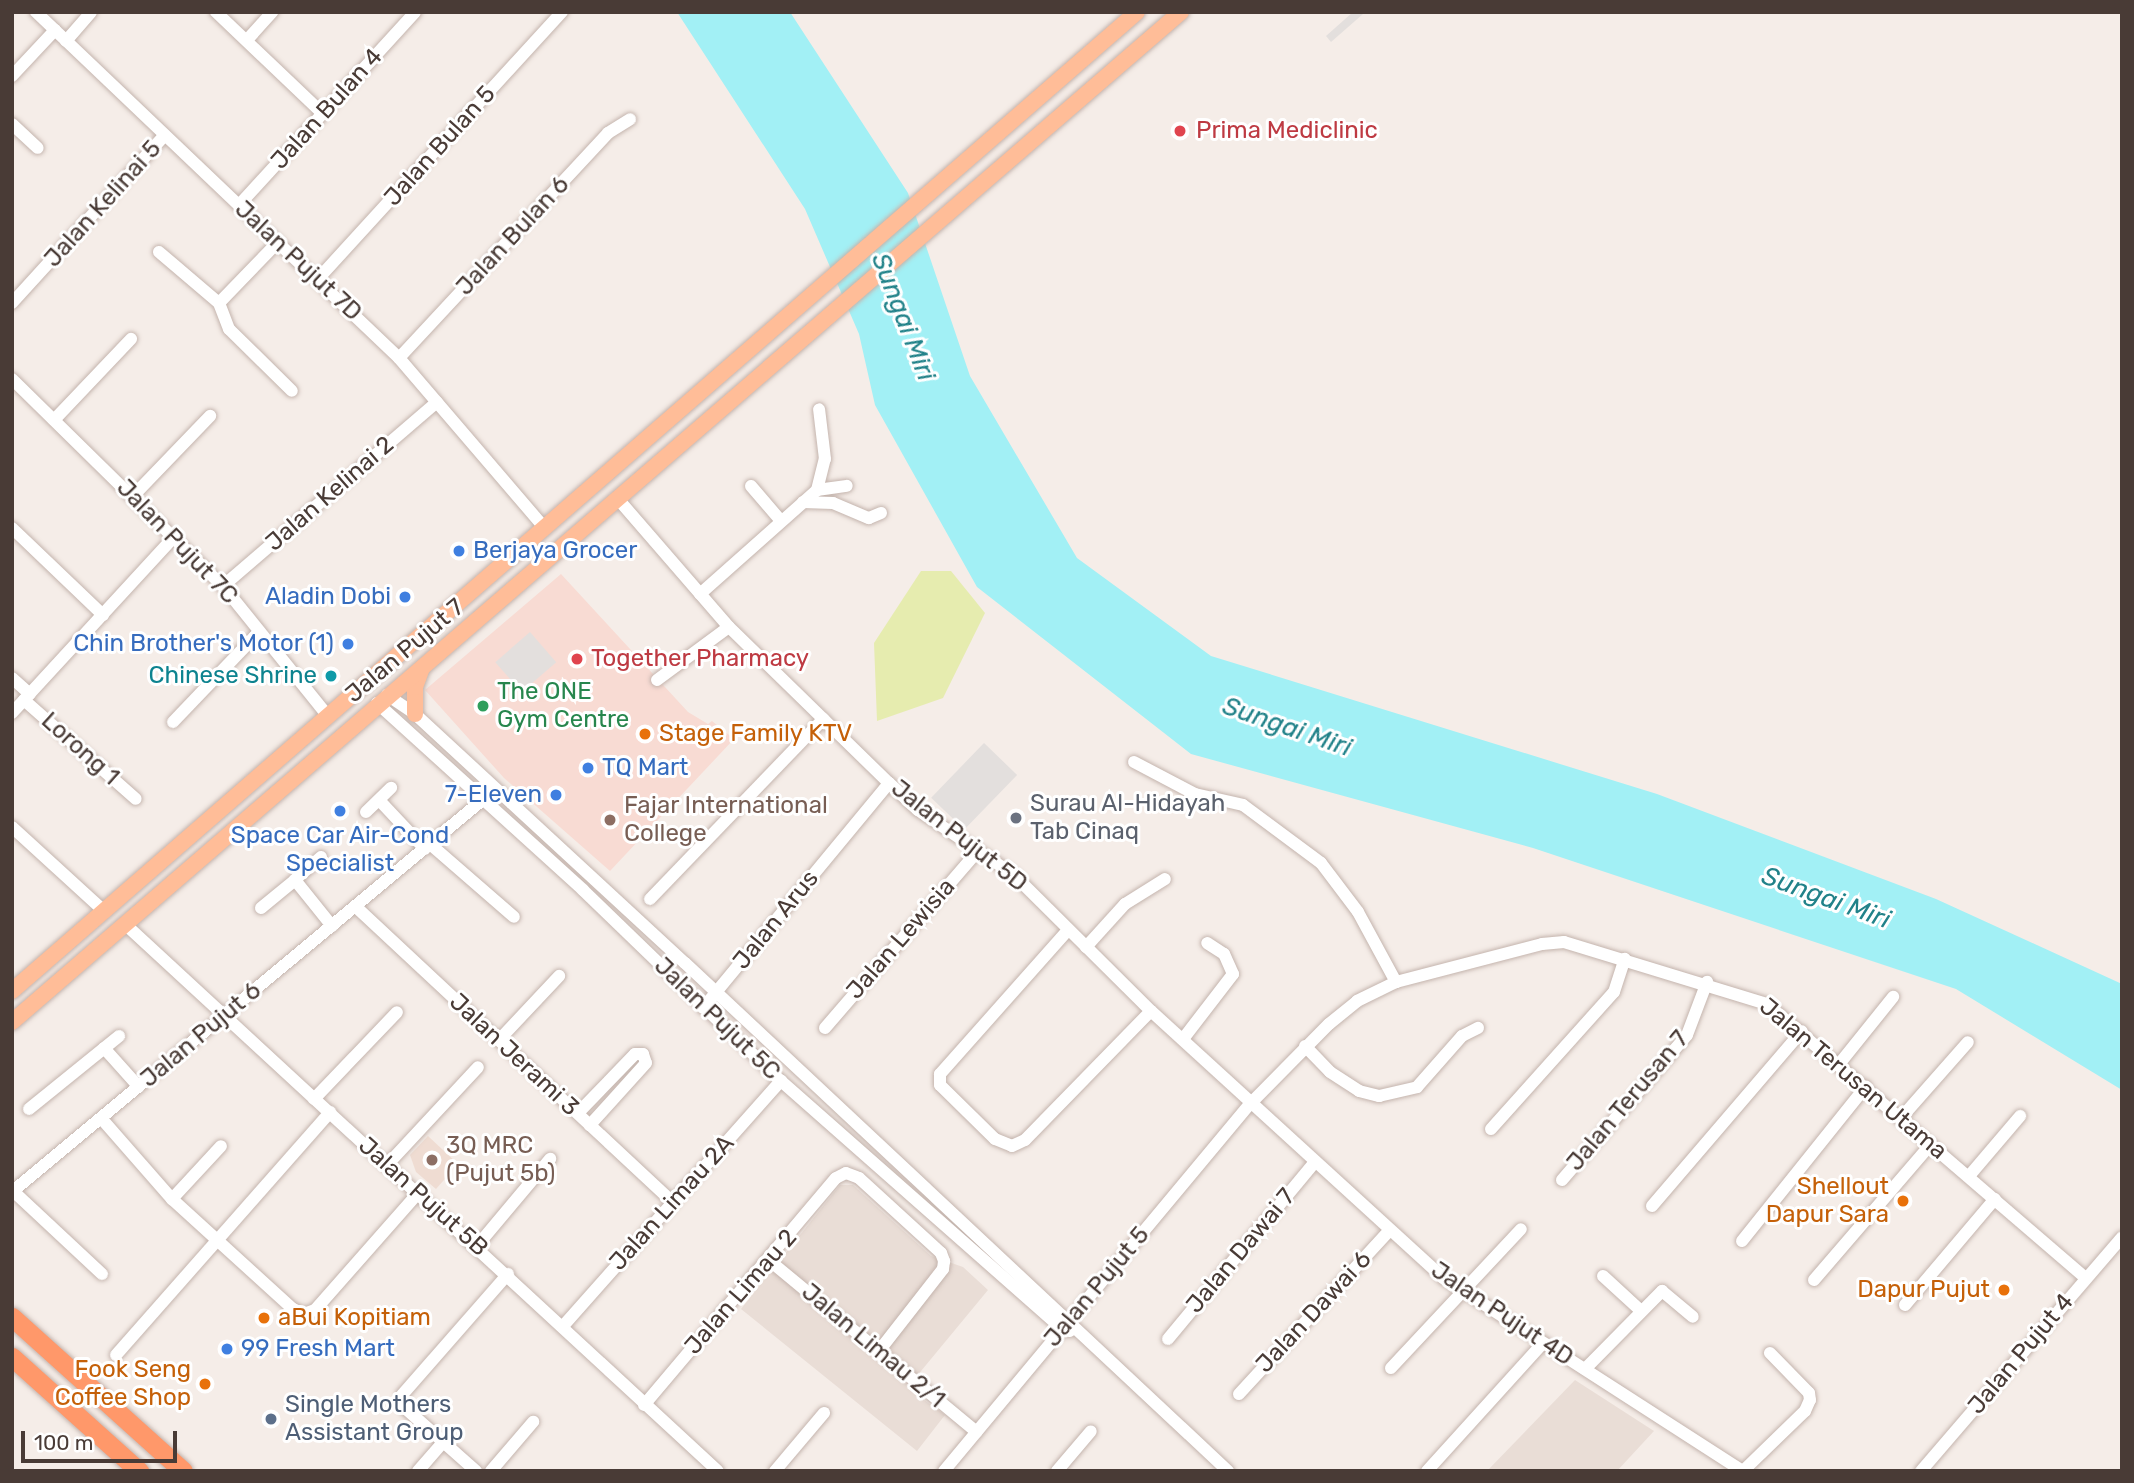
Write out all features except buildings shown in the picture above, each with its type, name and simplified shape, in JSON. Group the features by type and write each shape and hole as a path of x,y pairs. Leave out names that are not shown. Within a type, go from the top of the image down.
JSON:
{"highway":[{"path":"12,1317 183,1471"},
{"path":"12,1357 139,1471"}],"main road":[{"name":"Jalan Pujut 7","path":"12,991 262,775 543,526 819,291 1138,12"},
{"name":"Jalan Pujut 7","path":"12,1022 382,699 830,319 1181,12"},
{"path":"415,714 415,687 423,666"},
{"path":"262,775 289,759 363,694 382,699"}],"street":[{"name":"Jalan Pujut 7D","path":"36,12 399,358 543,526"},
{"path":"66,41 91,12"},
{"path":"216,12 322,113"},
{"path":"247,40 272,12"},
{"name":"Jalan Bulan 4","path":"239,205 415,12"},
{"name":"Jalan Bulan 5","path":"318,279 562,12"},
{"path":"12,76 55,30"},
{"name":"Jalan Bulan 6","path":"399,358 608,132 630,119"},
{"path":"12,124 38,148"},
{"name":"Jalan Kelinai 5","path":"12,303 165,135"},
{"path":"219,303 278,243"},
{"path":"159,252 219,303 229,329 292,391"},
{"path":"54,420 131,339"},
{"name":"Jalan Pujut 7C","path":"12,379 134,495 223,586 328,716"},
{"name":"Jalan Kelinai 2","path":"223,586 437,402"},
{"path":"817,490 825,459 819,409"},
{"path":"134,495 211,416"},
{"path":"751,486 781,521"},
{"path":"700,594 817,490 847,486"},
{"name":"Jalan Pujut 5D","path":"618,499 729,627 889,783 918,810 1014,874 1151,1011 1250,1104"},
{"path":"803,502 833,503 869,518 881,513"},
{"path":"12,528 103,615"},
{"path":"12,713 174,537"},
{"path":"657,680 729,627"},
{"path":"173,722 259,632"},
{"name":"Lorong 1","path":"12,678 27,697 136,799"},
{"name":"Jalan Pujut 5C","path":"382,699 415,714 1067,1324"},
{"name":"Jalan Pujut 5C","path":"382,699 482,800 583,890 781,1081 1067,1324"},
{"path":"650,899 823,719"},
{"path":"450,768 460,756"},
{"path":"1134,762 1195,794 1243,805 1321,863 1358,912 1396,982"},
{"name":"Jalan Arus","path":"703,1008 889,783"},
{"path":"366,812 391,788"},
{"name":"Jalan Pujut 6","path":"102,1274 13,1191 495,789"},
{"path":"379,800 427,846 514,917"},
{"path":"12,827 105,912"},
{"name":"Jalan Lewisia","path":"825,1028 978,851"},
{"path":"261,908 321,857"},
{"path":"583,890 594,879"},
{"path":"1086,947 1125,904 1164,879"},
{"path":"295,880 332,926"},
{"name":"Jalan Jerami 3","path":"355,906 673,1203"},
{"name":"Jalan Pujut 5B","path":"126,925 564,1325 644,1405 718,1471"},
{"path":"1068,930 940,1074 940,1085 995,1139 1012,1146 1025,1140 1151,1011"},
{"name":"Jalan Terusan Utama","path":"1250,1104 1305,1046 1357,1001 1396,982 1542,944 1564,942 1754,997 1802,1031 1840,1063 2085,1278"},
{"path":"1183,1039 1233,974 1224,954 1207,943"},
{"path":"1491,1129 1614,992 1625,959"},
{"path":"499,1040 559,976"},
{"name":"Jalan Terusan 7","path":"1562,1180 1687,1035 1707,982"},
{"path":"1840,1063 1893,997"},
{"path":"314,1099 397,1012"},
{"path":"1305,1046 1330,1072 1359,1091 1380,1096 1417,1087 1462,1036 1478,1028"},
{"path":"1652,1206 1802,1031"},
{"path":"29,1108 119,1036"},
{"path":"1901,1118 1968,1042"},
{"path":"104,1048 139,1087"},
{"path":"578,1114 635,1054 646,1057 646,1063 590,1125"},
{"path":"388,1164 478,1067"},
{"name":"Jalan Limau 2A","path":"564,1325 781,1081"},
{"path":"1742,1241 1866,1086"},
{"name":"Jalan Pujut 5","path":"944,1471 1250,1104"},
{"name":"Jalan Pujut 4D","path":"1250,1104 1389,1231 1462,1292 1743,1471"},
{"path":"116,1355 330,1112"},
{"path":"1969,1176 2020,1116"},
{"path":"101,1118 172,1199 266,1286 293,1309 304,1314 315,1310 418,1194"},
{"path":"1814,1280 1931,1144"},
{"path":"172,1199 221,1146"},
{"path":"477,1246 550,1158"},
{"name":"Jalan Dawai 7","path":"1168,1339 1315,1162"},
{"name":"Jalan Limau 2","path":"644,1405 770,1261 836,1178 846,1173 859,1178 941,1253 944,1261 943,1269 879,1351"},
{"path":"1905,1305 1995,1199"},
{"path":"1391,1368 1521,1229"},
{"name":"Jalan Dawai 6","path":"1239,1394 1389,1231"},
{"name":"Jalan Pujut 4","path":"1921,1471 2122,1237"},
{"name":"Jalan Limau 2/1","path":"770,1261 976,1432"},
{"path":"476,1471 405,1408 402,1395 508,1274"},
{"path":"1604,1276 1641,1311"},
{"path":"1586,1369 1662,1291 1693,1317"},
{"path":"1067,1324 1228,1471"},
{"path":"1427,1471 1542,1344"},
{"path":"1743,1471 1805,1411 1810,1400 1809,1393 1770,1353"},
{"path":"775,1471 824,1413"},
{"path":"491,1471 533,1422"},
{"path":"1057,1471 1091,1431"},
{"path":"418,1471 443,1442"}],"shaded area":[{"path":"1353,12 1363,14 1331,42 1326,36"},
{"path":"561,574 688,712 708,724 712,721 734,739 610,871 504,778 425,690"},
{"path":"530,632 556,662 522,692 495,662"},
{"path":"984,743 1017,775 964,830 931,798"},
{"name":"3Q MRC (Pujut 5b)","path":"428,1136 458,1164 436,1189 416,1172 410,1155"},
{"path":"840,1185 853,1185 931,1256 963,1267 988,1290 907,1388 945,1415 917,1451 741,1309"},
{"path":"1575,1380 1654,1431 1617,1471 1488,1470"}],"green space":[{"path":"921,571 951,571 985,613 943,698 877,721 874,643"}],"water":[{"name":"Sungai Miri","path":"677,12 790,12 908,193 970,376 1077,558 1211,656 1657,794 1936,899 2122,984 2122,1090 1956,989 1533,848 1191,754 977,587 875,405 859,334 805,209"}],"place":[{"name":"Prima Mediclinic","path":"1180,131"},
{"name":"Berjaya Grocer","path":"459,551"},
{"name":"Aladin Dobi","path":"405,597"},
{"name":"Chin Brother's Motor (1)","path":"348,644"},
{"name":"Together Pharmacy","path":"577,659"},
{"name":"Chinese Shrine","path":"331,676"},
{"name":"The ONE Gym Centre","path":"483,706"},
{"name":"Stage Family KTV","path":"645,734"},
{"name":"TQ Mart","path":"588,768"},
{"name":"7-Eleven","path":"556,795"},
{"name":"Space Car Air-Cond Specialist","path":"340,811"},
{"name":"Surau Al-Hidayah Tab Cinaq","path":"1016,818"},
{"name":"Fajar International College","path":"610,820"},
{"name":"3Q MRC (Pujut 5b)","path":"432,1160"},
{"name":"Shellout Dapur Sara","path":"1903,1201"},
{"name":"Dapur Pujut","path":"2004,1290"},
{"name":"aBui Kopitiam","path":"264,1318"},
{"name":"99 Fresh Mart","path":"227,1349"},
{"name":"Fook Seng Coffee Shop","path":"205,1384"},
{"name":"Single Mothers Assistant Group","path":"271,1419"}]}
